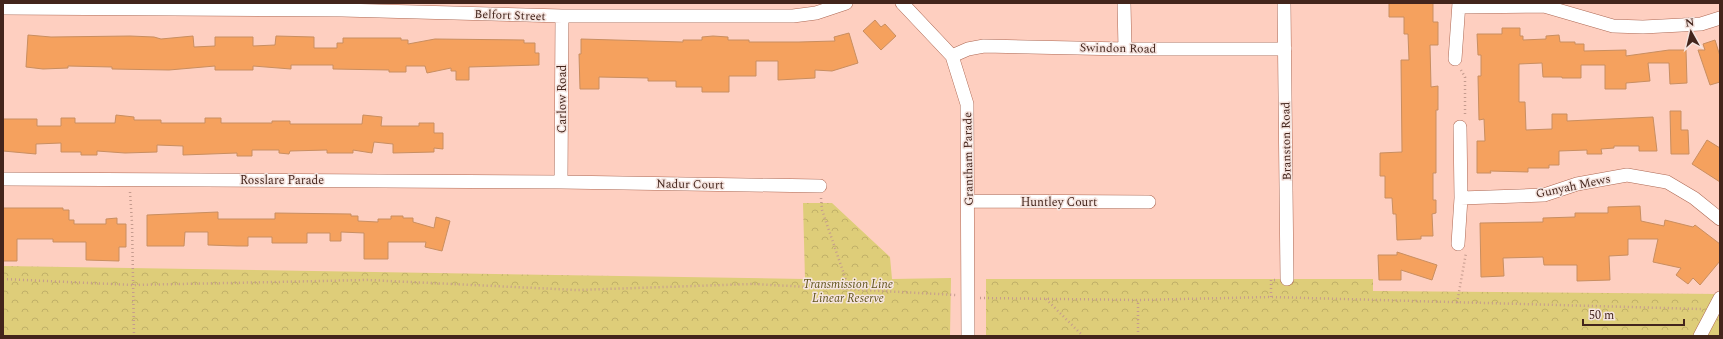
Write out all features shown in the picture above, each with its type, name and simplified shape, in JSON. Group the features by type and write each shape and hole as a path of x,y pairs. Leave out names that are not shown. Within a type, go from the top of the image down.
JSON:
{"street":[{"name":"Belfort Street","path":"3,8 342,7 562,16 793,16 816,13 846,3"},
{"name":"Grantham Parade","path":"902,3 952,56 967,104 968,336"},
{"path":"1124,3 1125,49"},
{"name":"Branston Road","path":"1284,3 1287,279"},
{"path":"1456,59 1459,5 1544,6 1613,26 1643,27 1701,24 1720,18"},
{"name":"Carlow Road","path":"561,182 562,16"},
{"name":"Swindon Road","path":"952,56 968,49 984,46 1125,49 1285,49"},
{"path":"1458,244 1461,198 1460,127"},
{"name":"Gunyah Mews","path":"1461,198 1544,195 1577,184 1627,175 1667,182 1694,198 1720,219"},
{"name":"Rosslare Parade","path":"3,179 561,182"},
{"name":"Nadur Court","path":"561,182 820,186"},
{"name":"Huntley Court","path":"968,201 1149,202"},
{"path":"1700,336 1717,303"}],"path":[{"path":"1456,59 1465,77 1464,119 1460,127"},
{"path":"129,179 132,223 134,336"},
{"path":"820,186 822,210 849,289"},
{"path":"1457,302 1467,254 1458,244"},
{"path":"3,279 133,285 368,280 577,290 753,284 961,296"},
{"path":"976,298 1138,300 1271,297 1703,309 1717,303"},
{"path":"1046,299 1083,336"},
{"path":"1138,300 1138,336"}],"green space":[{"name":"Transmission Line Linear Reserve","path":"803,203 832,203 890,257 892,279 951,278 950,336 3,336 3,266 805,279"},
{"path":"986,279 1373,279 1373,291 1720,294 1720,336 986,336"}],"building":[{"path":"1389,3 1433,3 1433,22 1438,22 1438,45 1430,45 1431,87 1438,86 1438,110 1436,110 1436,173 1433,173 1433,200 1436,200 1436,213 1432,214 1433,236 1421,236 1421,239 1397,240 1396,214 1393,214 1392,198 1385,198 1385,176 1380,176 1380,153 1402,152 1401,60 1409,60 1408,34 1404,34 1404,17 1389,17"},
{"path":"875,20 881,27 885,24 896,36 881,50 863,31"},
{"path":"1502,28 1520,28 1520,36 1523,36 1523,40 1546,39 1546,36 1559,35 1560,42 1575,42 1575,44 1584,44 1584,51 1626,50 1626,56 1669,50 1686,50 1687,83 1670,84 1669,63 1648,63 1650,81 1626,83 1626,89 1605,89 1605,65 1581,65 1581,78 1562,78 1543,77 1542,63 1519,64 1519,102 1525,102 1526,130 1552,129 1552,114 1567,114 1567,121 1653,117 1657,151 1639,151 1639,146 1614,146 1614,148 1601,149 1602,154 1587,154 1587,150 1559,151 1559,165 1549,165 1549,168 1528,168 1528,172 1490,171 1491,173 1477,173 1477,141 1485,141 1484,119 1479,120 1478,76 1481,76 1481,55 1478,55 1477,34 1502,34"},
{"path":"849,33 858,63 832,71 815,70 815,78 778,80 778,61 756,61 756,76 729,76 729,92 702,92 702,87 676,87 676,81 648,81 648,78 599,77 599,89 580,89 579,54 581,54 581,39 683,42 683,40 702,40 702,37 713,36 728,37 728,40 749,40 749,42 799,42 835,41 834,37"},
{"path":"28,35 51,37 130,36 154,37 161,39 193,36 194,47 215,46 215,37 253,37 253,46 275,45 276,36 314,37 314,48 337,48 337,43 343,43 343,38 401,38 401,40 408,40 408,44 435,39 524,40 524,43 535,43 535,53 539,53 539,65 469,67 469,80 456,80 456,71 451,71 451,68 427,73 425,66 406,66 406,72 389,72 389,70 333,69 333,65 291,65 291,69 253,66 253,70 215,70 215,66 169,70 112,69 112,67 68,66 68,68 43,69 26,67"},
{"path":"1715,40 1720,56 1720,82 1710,85 1698,50 1705,50 1703,44"},
{"path":"1670,111 1681,111 1681,130 1688,130 1689,154 1671,154"},
{"path":"116,115 134,117 134,120 161,120 161,123 205,123 205,118 221,118 221,123 272,123 272,121 290,121 290,124 362,124 363,115 382,117 381,126 419,126 419,123 434,123 434,133 443,133 443,149 434,148 434,152 393,153 393,144 374,142 372,153 353,150 353,153 327,153 327,150 290,151 289,154 279,153 279,150 252,150 252,156 237,156 237,153 183,155 183,146 157,145 157,152 125,153 97,151 97,155 81,155 81,152 61,152 61,143 36,144 36,154 3,151 3,119 37,119 37,126 61,126 61,118 75,118 75,123 115,123"},
{"path":"1707,140 1720,148 1720,182 1692,164"},
{"path":"1640,206 1641,221 1664,226 1665,220 1693,227 1695,225 1720,244 1720,261 1700,285 1693,278 1688,284 1676,275 1681,268 1653,262 1658,239 1628,239 1628,255 1609,256 1610,280 1577,281 1577,265 1544,265 1543,257 1503,258 1504,276 1481,277 1480,223 1543,222 1543,218 1575,217 1575,213 1608,213 1608,207"},
{"path":"3,208 63,208 63,210 69,210 69,220 74,220 74,224 106,224 106,219 117,218 117,224 126,224 126,247 119,247 119,261 86,260 86,242 53,242 53,239 17,239 17,261 3,261"},
{"path":"218,212 218,219 275,219 275,213 351,214 351,216 358,216 358,221 378,222 378,219 391,219 391,216 403,216 403,218 413,218 413,222 434,228 436,217 450,221 442,251 425,247 426,242 388,242 388,259 364,259 364,233 341,232 341,241 330,241 330,233 307,233 307,243 272,243 272,237 248,237 248,246 237,246 208,245 208,232 185,232 184,246 147,246 147,215"},
{"path":"1397,252 1437,265 1432,280 1401,270 1401,280 1379,280 1378,255 1397,255"}]}
